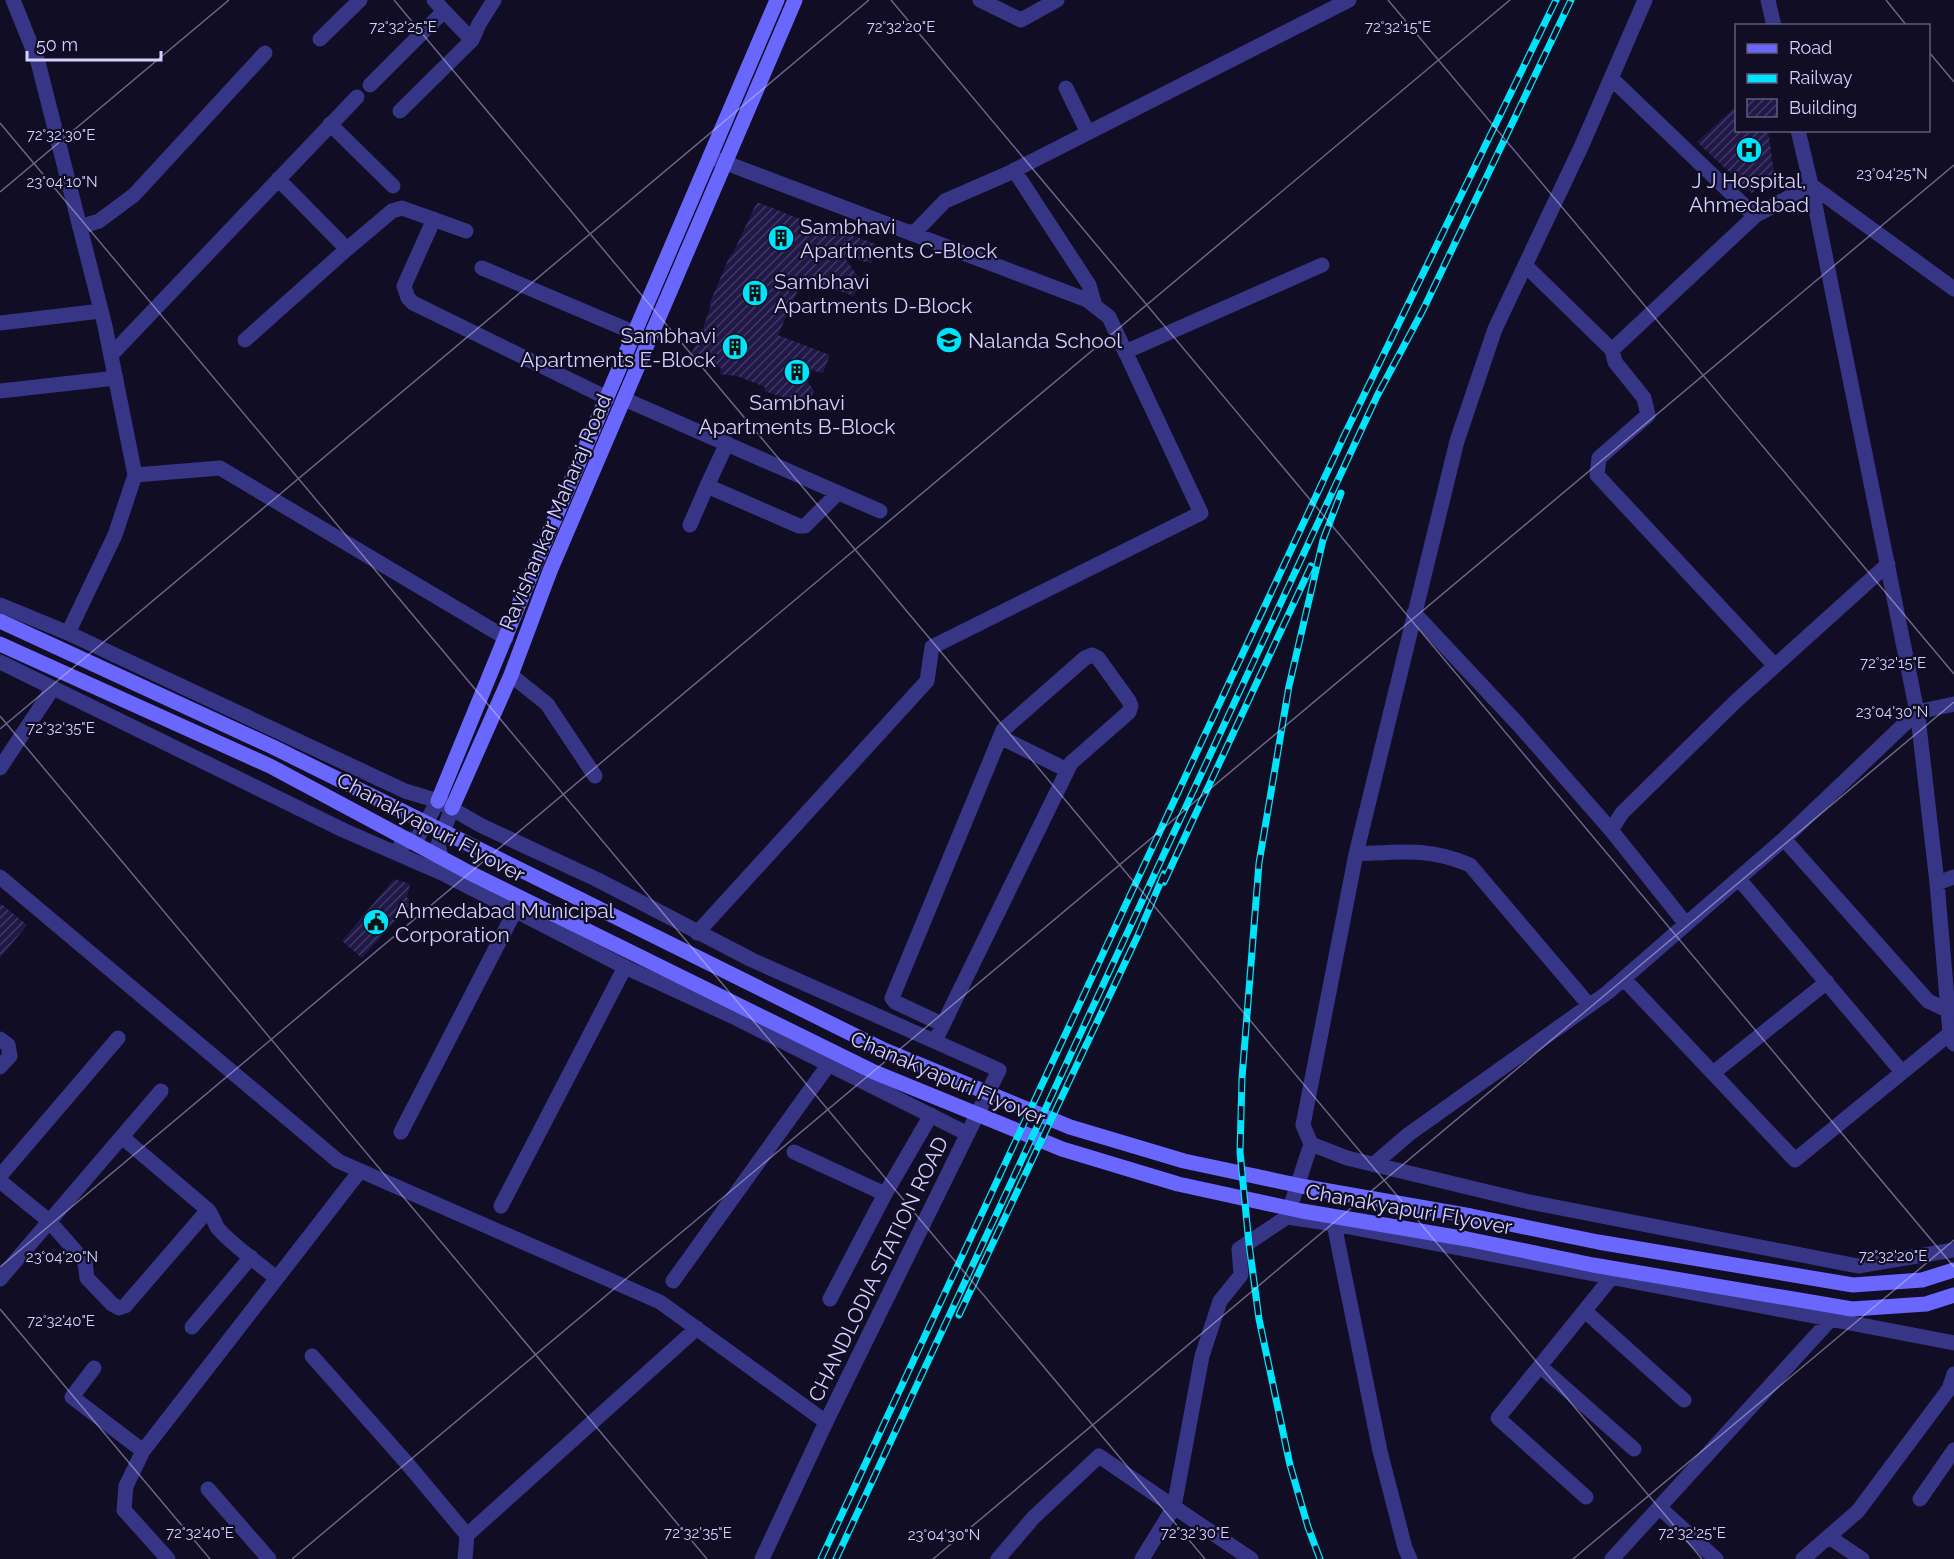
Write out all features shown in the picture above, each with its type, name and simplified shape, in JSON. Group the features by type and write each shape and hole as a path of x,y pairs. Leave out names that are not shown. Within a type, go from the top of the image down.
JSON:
{"main road":[{"name":"Ravishankar Maharaj Road","path":"445,805 506,638 777,0"},
{"name":"Ravishankar Maharaj Road","path":"445,805 511,675 550,571 795,0"},
{"name":"Chanakyapuri Flyover","path":"6,624 273,747 884,1050 1070,1127 1184,1161 1306,1187 1471,1216 1598,1242 1853,1285 1922,1280 1954,1270"},
{"name":"Chanakyapuri Flyover","path":"0,644 270,766 468,873 874,1072 1062,1149 1178,1184 1302,1211 1467,1239 1593,1266 1852,1309 1926,1304 1954,1295"}],"street":[{"path":"13,0 38,62 101,310 135,474 115,536 68,633"},
{"path":"400,111 472,40 494,0"},
{"path":"980,0 1007,6 1021,20 1057,0"},
{"path":"910,232 916,231 945,201 1014,171 1349,0"},
{"path":"1142,1559 1174,1507 1202,1356 1220,1301 1241,1275 1239,1250 1287,1217 1311,1144 1303,1125 1356,854 1457,441 1495,329 1582,145 1645,0"},
{"path":"1767,0 1773,24"},
{"path":"320,39 353,3"},
{"path":"370,85 439,5 472,40"},
{"path":"80,227 99,220 134,195 265,53"},
{"path":"1611,78 1755,216"},
{"path":"1066,88 1088,133"},
{"path":"111,355 357,97"},
{"path":"330,124 393,186"},
{"path":"1624,979 1795,1160 1902,1072 1953,1036 1917,712 1798,132"},
{"path":"697,933 927,681 932,647 1201,513 1109,317 1087,300 710,157"},
{"path":"1014,171 1089,285 1095,306"},
{"path":"278,179 347,249"},
{"path":"1612,350 1755,216 1811,185"},
{"path":"1811,185 1954,290"},
{"path":"245,340 392,211 402,208 466,231"},
{"path":"434,219 404,286 408,298 413,303 607,398"},
{"path":"1125,352 1322,265"},
{"path":"1525,265 1612,350 1615,362 1644,398 1648,415 1599,459 1597,475 1775,666"},
{"path":"482,268 635,333"},
{"path":"0,323 101,310"},
{"path":"0,391 116,378"},
{"path":"624,399 880,511"},
{"path":"690,525 728,443"},
{"path":"135,474 220,468 506,638"},
{"path":"707,486 799,526 805,526 813,520 838,493"},
{"path":"1611,830 1622,813 1735,702 1888,564"},
{"path":"0,605 68,633 405,791 445,805 482,826 598,880 752,960 999,1070 968,1134"},
{"path":"1414,613 1518,724 1611,830 1686,924"},
{"path":"935,1041 1071,763 1129,712 1131,706 1098,658 1092,655 1085,658 1003,730 892,998 895,1002 942,1024"},
{"name":"CHANDLODIA STATION ROAD","path":"0,662 390,852 446,875 625,967 736,1018 968,1134 826,1422 762,1559"},
{"path":"511,675 547,704 595,776"},
{"path":"0,768 53,688"},
{"path":"1374,1164 1409,1134 1624,979 1784,839 1917,712 1954,705"},
{"path":"1000,737 1067,770"},
{"path":"390,852 418,837 445,805"},
{"path":"445,805 438,845 446,875"},
{"path":"1784,839 1928,1001 1949,1011"},
{"path":"1356,854 1424,852 1451,857 1470,865 1589,1005"},
{"path":"0,877 338,1161 660,1302 826,1422"},
{"path":"1937,883 1954,877"},
{"path":"1739,879 1902,1072"},
{"path":"401,1132 515,911"},
{"path":"501,1206 625,967"},
{"path":"1713,1073 1827,982"},
{"path":"118,1038 0,1178 49,1221 85,1262 87,1278 112,1304 119,1308 125,1306 208,1210"},
{"path":"0,1039 8,1046 10,1056 0,1067"},
{"path":"673,1281 829,1064"},
{"path":"0,1279 161,1091"},
{"path":"830,1299 885,1194 932,1115"},
{"path":"122,1137 208,1210 217,1226 276,1278"},
{"path":"1311,1144 1347,1158 1526,1201 1858,1266 1954,1250"},
{"path":"794,1152 885,1194"},
{"path":"168,1559 124,1510 126,1486 143,1451 360,1171"},
{"path":"1287,1217 1334,1224 1954,1343"},
{"path":"1334,1224 1380,1451 1405,1548 1410,1559"},
{"path":"192,1327 251,1257"},
{"path":"1586,1497 1498,1418 1611,1278"},
{"path":"1585,1311 1684,1400"},
{"path":"1612,1559 1831,1319"},
{"path":"465,1559 467,1535 697,1328"},
{"path":"312,1356 467,1535"},
{"path":"1540,1366 1634,1449"},
{"path":"94,1368 72,1397 143,1451"},
{"path":"1803,1559 1858,1511 1949,1389 1954,1374"},
{"path":"1920,1499 1954,1450"},
{"path":"998,1559 1033,1518 1099,1456 1251,1559"},
{"path":"208,1489 269,1559"},
{"path":"1659,1507 1716,1559"},
{"path":"1829,1537 1862,1559"}],"building":[{"path":"1735,107 1735,132 1768,132 1774,173 1752,193 1697,142"},
{"path":"757,202 833,232 835,229 878,245 871,263 844,257 861,281 854,296 803,279 778,335 830,355 823,373 798,367 814,391 807,405 764,391 765,387 737,376 720,374 721,368 690,356 700,337 711,305 709,305 730,255"},
{"name":"Ahmedabad Municipal Corporation","path":"394,879 410,884 407,897 411,903 362,958 342,941"},
{"path":"0,903 27,925 0,958"}],"railway":[{"path":"821,1559 1344,436 1556,0"},
{"path":"836,1559 1377,396 1423,310 1571,0"},
{"path":"1320,1559 1290,1465 1259,1319 1240,1152 1242,1078 1259,863 1289,686 1323,540 1341,493"},
{"path":"1164,882 1311,566"},
{"path":"959,1315 1139,933 1164,874"}],"place":[{"name":"J J Hospital, Ahmedabad","path":"1749,150"},
{"name":"Sambhavi Apartments C-Block","path":"781,238"},
{"name":"Sambhavi Apartments D-Block","path":"755,293"},
{"name":"Nalanda School","path":"949,340"},
{"name":"Sambhavi Apartments E-Block","path":"735,347"},
{"name":"Sambhavi Apartments B-Block","path":"797,372"},
{"name":"Ahmedabad Municipal Corporation","path":"376,922"}]}
